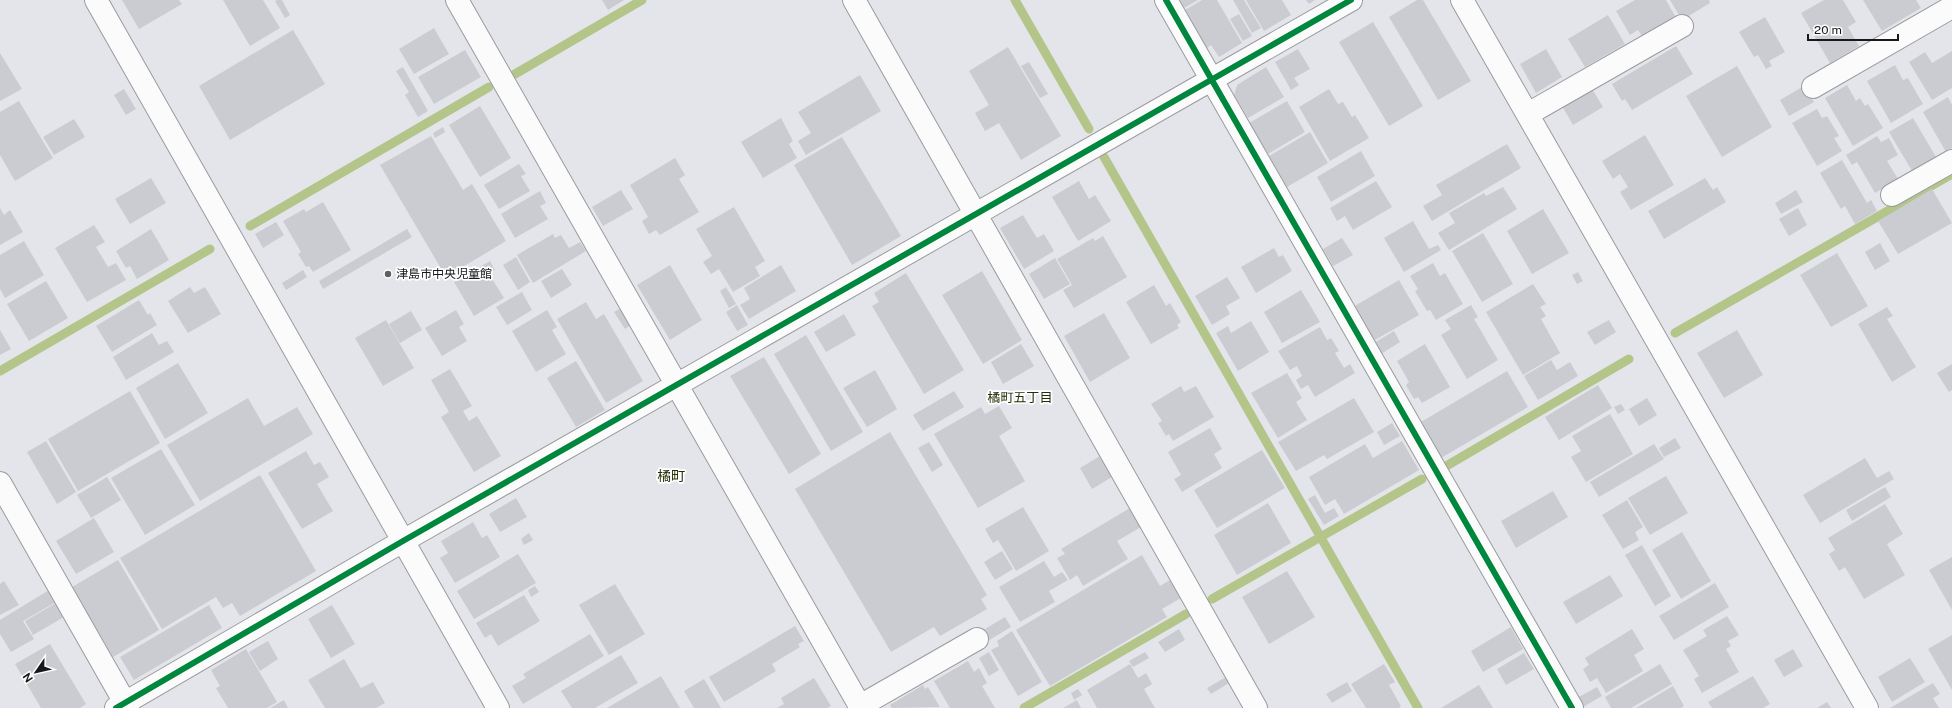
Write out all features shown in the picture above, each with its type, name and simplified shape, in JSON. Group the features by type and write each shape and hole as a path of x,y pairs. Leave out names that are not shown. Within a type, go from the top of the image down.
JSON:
{"street":[{"path":"96,0 498,708"},
{"path":"456,0 861,707 977,639"},
{"path":"854,0 975,216 1256,708"},
{"path":"1166,0 1572,708"},
{"path":"0,483 123,706 403,541 678,386 1351,0"},
{"path":"1462,0 1866,708"},
{"path":"1813,87 1952,7"},
{"path":"1528,114 1682,26"},
{"path":"1892,195 1952,161"}],"building":[{"path":"122,0 179,0 182,4 139,29"},
{"path":"223,0 263,0 280,28 250,46"},
{"path":"282,0 290,15 285,18 275,1"},
{"path":"602,0 624,0 608,10"},
{"path":"1180,0 1198,0 1184,8"},
{"path":"1202,0 1217,0 1242,43 1219,57 1211,45 1207,48 1185,10"},
{"path":"1233,0 1244,0 1261,28 1252,33"},
{"path":"1246,0 1282,0 1291,15 1264,31"},
{"path":"1306,0 1315,0 1309,4"},
{"path":"1417,0 1423,0 1471,81 1438,100 1389,17"},
{"path":"1635,0 1666,0 1675,16 1642,36 1638,30 1630,35 1616,11"},
{"path":"1670,0 1709,0 1710,3 1682,20"},
{"path":"1824,0 1843,0 1856,22 1848,27 1859,46 1830,63 1801,13"},
{"path":"1863,0 1916,0 1921,8 1882,31"},
{"path":"1239,14 1252,36 1243,41 1230,19"},
{"path":"1608,15 1625,44 1585,67 1568,39"},
{"path":"1765,17 1785,52 1769,61 1772,66 1766,69 1758,55 1754,57 1739,32"},
{"path":"1373,22 1423,106 1389,126 1339,42"},
{"path":"434,28 449,54 414,74 399,49"},
{"path":"293,30 325,84 230,140 199,86"},
{"path":"1676,46 1693,74 1632,110 1625,99 1622,101 1612,84"},
{"path":"1008,47 1061,136 1021,160 999,123 985,131 975,113 989,105 969,71"},
{"path":"1298,49 1310,69 1294,78 1299,85 1291,90 1275,62"},
{"path":"1546,49 1562,77 1536,93 1520,64"},
{"path":"465,50 481,77 434,104 418,77"},
{"path":"1952,51 1952,88 1932,100 1909,62 1925,52 1932,63"},
{"path":"0,53 22,89 0,101"},
{"path":"1029,62 1048,94 1040,98 1021,66"},
{"path":"1895,65 1903,80 1908,78 1923,104 1891,123 1867,81"},
{"path":"1737,66 1772,127 1722,157 1686,96"},
{"path":"403,67 428,111 418,117 405,95 409,92 396,71"},
{"path":"1266,67 1284,97 1248,118 1234,95 1237,85"},
{"path":"860,75 881,111 806,155 798,141 811,133 798,112"},
{"path":"1847,85 1856,101 1860,98 1865,106 1868,104 1883,128 1853,146 1825,98"},
{"path":"1804,86 1814,102 1789,116 1780,100"},
{"path":"124,89 136,109 126,115 114,95"},
{"path":"1329,89 1338,104 1343,102 1352,117 1355,115 1369,138 1330,161 1299,107"},
{"path":"1592,89 1603,107 1573,125 1562,106"},
{"path":"1948,97 1952,105 1952,148 1946,152 1923,112"},
{"path":"19,101 53,158 15,181 0,155 0,112"},
{"path":"1287,101 1305,132 1268,154 1249,123"},
{"path":"480,106 511,158 480,177 449,125"},
{"path":"1817,109 1822,118 1827,116 1839,136 1834,138 1842,151 1817,166 1792,123"},
{"path":"781,118 793,141 789,144 797,158 763,178 741,142"},
{"path":"1913,118 1936,157 1912,171 1889,132"},
{"path":"74,119 85,137 54,155 43,137"},
{"path":"443,127 445,132 435,138 433,133"},
{"path":"1310,132 1328,163 1287,187 1269,156"},
{"path":"1645,135 1674,185 1631,210 1620,192 1628,187 1620,174 1613,179 1602,161"},
{"path":"431,136 463,190 472,184 506,241 446,277 380,165"},
{"path":"1877,136 1881,142 1889,138 1898,155 1887,161 1898,179 1875,193 1857,162 1852,165 1846,155"},
{"path":"842,137 901,236 852,265 794,165"},
{"path":"1507,144 1521,168 1432,221 1423,206 1442,195 1436,185"},
{"path":"1361,151 1375,176 1331,202 1317,177"},
{"path":"675,158 685,175 679,179 699,212 660,235 656,230 649,234 642,221 648,217 630,185"},
{"path":"1842,160 1867,203 1871,200 1877,211 1855,224 1845,206 1841,209 1820,173"},
{"path":"519,164 526,174 521,176 530,191 499,209 484,185"},
{"path":"151,178 166,203 130,224 115,199"},
{"path":"1705,178 1713,190 1717,187 1726,202 1664,239 1648,211"},
{"path":"1079,181 1089,199 1095,195 1111,221 1078,241 1052,197"},
{"path":"1376,181 1392,207 1353,230 1345,216 1337,221 1330,208"},
{"path":"1503,187 1517,209 1449,250 1438,233 1455,223 1449,213 1484,193 1486,196"},
{"path":"1932,189 1952,223 1898,254 1878,221"},
{"path":"621,190 633,209 603,226 592,207"},
{"path":"1796,190 1803,202 1781,214 1775,203"},
{"path":"540,191 546,203 540,206 548,219 515,238 501,214"},
{"path":"323,202 351,250 313,272 309,266 306,267 298,254 301,252 283,221 304,209 306,212"},
{"path":"734,207 765,261 755,267 760,276 733,292 719,269 711,274 703,262 712,256 696,229"},
{"path":"0,208 4,215 10,210 23,232 0,245"},
{"path":"1798,208 1807,225 1789,236 1779,219"},
{"path":"1543,209 1569,253 1532,274 1507,231"},
{"path":"1023,215 1037,238 1044,234 1054,251 1024,269 1000,228"},
{"path":"1413,221 1429,249 1438,245 1441,250 1404,272 1384,238"},
{"path":"276,222 284,235 263,248 255,234"},
{"path":"94,225 105,242 96,247 108,267 116,263 126,280 87,302 55,248"},
{"path":"151,229 169,260 137,279 130,266 126,268 116,251"},
{"path":"407,229 412,237 323,289 319,281"},
{"path":"1483,233 1513,284 1482,302 1452,251"},
{"path":"553,234 555,238 561,235 569,248 580,242 586,251 533,283 517,255"},
{"path":"1103,236 1127,277 1074,308 1063,290 1072,285 1057,259 1093,238 1095,241"},
{"path":"1342,238 1353,255 1333,266 1323,249"},
{"path":"24,241 44,275 5,298 0,289 0,255"},
{"path":"1880,243 1890,261 1875,270 1865,252"},
{"path":"1274,248 1279,257 1283,255 1292,271 1256,293 1241,267"},
{"path":"1837,253 1868,306 1831,327 1800,275"},
{"path":"516,257 530,282 518,290 503,265"},
{"path":"1055,258 1070,284 1044,299 1029,274"},
{"path":"490,261 495,270 489,274 504,298 474,316 454,282"},
{"path":"1433,263 1440,276 1445,273 1463,304 1436,320 1430,310 1427,311 1415,291 1418,289 1410,276"},
{"path":"670,265 702,320 670,340 637,285"},
{"path":"781,265 796,291 749,319 740,305 750,299 744,288"},
{"path":"562,269 572,285 551,298 541,281"},
{"path":"303,270 307,277 286,290 282,283"},
{"path":"982,271 1022,340 983,364 942,295"},
{"path":"1578,272 1583,281 1577,284 1572,275"},
{"path":"906,273 964,370 924,394 872,306 879,302 874,293"},
{"path":"1227,277 1240,298 1226,306 1230,314 1212,325 1195,296"},
{"path":"1399,280 1419,315 1373,341 1353,307"},
{"path":"46,281 68,318 29,341 7,304"},
{"path":"1533,284 1546,304 1540,307 1546,316 1541,319 1560,353 1523,375 1486,312"},
{"path":"1154,285 1166,306 1170,303 1181,322 1177,325 1179,328 1151,344 1126,302"},
{"path":"190,287 194,293 205,287 221,314 188,333 168,301"},
{"path":"726,287 736,304 729,308 720,291"},
{"path":"1301,290 1320,322 1282,343 1264,312"},
{"path":"522,292 532,310 507,325 496,307"},
{"path":"139,300 148,315 150,313 157,325 112,352 96,326"},
{"path":"586,302 596,319 604,314 643,381 606,403 557,319"},
{"path":"737,305 748,325 737,331 726,312"},
{"path":"1471,305 1478,317 1474,319 1498,360 1467,379 1441,335 1451,329 1445,320"},
{"path":"1887,307 1893,316 1887,319 1916,367 1892,382 1858,324"},
{"path":"621,308 631,325 625,329 614,312"},
{"path":"456,310 464,324 459,327 467,341 442,356 425,328"},
{"path":"547,310 557,327 552,330 566,354 536,372 512,331"},
{"path":"411,311 422,330 400,343 389,324"},
{"path":"1104,313 1130,358 1090,382 1064,336"},
{"path":"844,314 856,335 826,352 814,332"},
{"path":"386,320 414,368 383,386 355,338"},
{"path":"1609,320 1616,332 1595,345 1587,332"},
{"path":"1251,321 1269,352 1238,371 1216,333 1228,326 1231,333"},
{"path":"1320,327 1327,340 1331,338 1339,351 1335,353 1344,368 1350,364 1355,373 1315,397 1308,385 1301,389 1296,380 1302,376 1297,366 1290,370 1278,351"},
{"path":"0,330 11,349 0,355"},
{"path":"1737,330 1763,375 1724,398 1697,353"},
{"path":"1394,331 1400,342 1381,354 1374,343"},
{"path":"152,333 159,345 167,341 174,352 126,380 113,357"},
{"path":"806,335 863,432 831,451 774,354"},
{"path":"1021,344 1034,366 1003,384 991,362"},
{"path":"1425,344 1450,387 1422,403 1418,397 1414,399 1406,385 1409,382 1397,361"},
{"path":"764,357 821,454 789,474 730,376"},
{"path":"1551,360 1557,370 1570,362 1578,376 1538,400 1524,376"},
{"path":"576,361 605,410 576,427 547,378"},
{"path":"178,363 208,413 165,439 136,388"},
{"path":"1952,364 1952,390 1949,392 1937,373"},
{"path":"450,369 472,406 463,411 469,421 477,416 501,456 474,472 441,417 449,412 431,380"},
{"path":"875,370 897,409 867,427 843,388"},
{"path":"1507,371 1528,407 1441,458 1421,422"},
{"path":"1287,373 1302,398 1296,402 1307,420 1278,438 1251,393"},
{"path":"1598,385 1612,408 1559,440 1545,417"},
{"path":"1181,386 1184,392 1196,386 1214,417 1173,441 1169,434 1166,436 1158,423 1162,421 1151,404"},
{"path":"130,391 160,443 78,491 48,439"},
{"path":"954,391 964,407 923,431 913,415"},
{"path":"248,398 264,426 297,407 313,434 200,501 167,445"},
{"path":"1354,398 1374,432 1327,459 1324,455 1296,471 1278,442"},
{"path":"1647,398 1657,415 1639,426 1629,409"},
{"path":"1621,404 1625,410 1618,414 1614,407"},
{"path":"999,406 1012,428 999,436 1025,481 978,508 934,434 981,407 985,414"},
{"path":"1610,414 1633,454 1586,482 1571,457 1581,451 1572,436"},
{"path":"1392,423 1400,436 1384,445 1377,432"},
{"path":"1210,428 1222,449 1214,454 1222,468 1182,492 1174,479 1181,475 1168,452"},
{"path":"890,432 987,595 981,599 987,609 940,636 934,627 891,652 795,489"},
{"path":"1675,438 1681,448 1664,457 1659,448"},
{"path":"46,441 76,492 57,504 27,452"},
{"path":"1402,441 1419,470 1344,514 1335,499 1325,505 1309,477 1365,444 1373,458"},
{"path":"929,442 943,465 932,472 918,448"},
{"path":"1654,444 1664,459 1599,497 1590,482"},
{"path":"161,449 195,505 145,535 111,478"},
{"path":"1262,450 1285,488 1217,528 1194,490"},
{"path":"306,451 314,465 320,462 329,477 317,484 333,511 302,529 268,473"},
{"path":"1100,456 1112,477 1092,489 1080,468"},
{"path":"1865,458 1877,478 1889,471 1894,479 1820,523 1803,495"},
{"path":"260,475 316,571 240,616 232,603 223,608 216,597 162,629 120,558"},
{"path":"1666,476 1688,513 1650,535 1628,498"},
{"path":"107,477 121,500 91,518 77,495"},
{"path":"1885,487 1891,497 1852,521 1846,510"},
{"path":"1553,491 1568,517 1516,548 1501,521"},
{"path":"1315,495 1325,513 1334,508 1339,516 1324,525 1308,499"},
{"path":"516,498 527,517 500,532 489,514"},
{"path":"1627,500 1643,527 1635,532 1639,540 1623,549 1602,515"},
{"path":"1268,503 1291,543 1237,575 1214,535"},
{"path":"1885,504 1903,534 1887,544 1905,575 1864,599 1845,567 1839,571 1829,554 1835,550 1828,538"},
{"path":"1023,507 1049,551 1016,571 998,540 993,543 985,529"},
{"path":"1130,508 1141,527 1117,541 1128,559 1083,586 1077,575 1070,580 1057,558 1065,554 1061,549"},
{"path":"94,518 114,552 76,574 56,541"},
{"path":"473,522 482,538 487,535 500,557 455,583 440,558 448,553 441,541"},
{"path":"1682,532 1711,581 1681,599 1652,550"},
{"path":"529,533 533,540 524,545 521,539"},
{"path":"1642,545 1671,596 1655,606 1625,555"},
{"path":"1002,551 1013,569 995,580 984,562"},
{"path":"518,554 536,583 474,619 457,591"},
{"path":"1142,555 1160,586 1170,580 1181,598 1162,609 1167,617 1050,686 1016,630"},
{"path":"1952,557 1952,610 1929,570"},
{"path":"118,560 159,630 113,657 72,587"},
{"path":"1044,561 1054,577 1062,572 1068,580 1049,591 1055,602 1020,622 999,587"},
{"path":"1287,571 1315,617 1269,644 1242,597"},
{"path":"1610,575 1623,596 1576,624 1563,602"},
{"path":"4,581 19,605 0,615 0,584"},
{"path":"1715,583 1729,607 1674,640 1659,616"},
{"path":"615,584 645,634 609,655 579,605"},
{"path":"535,586 539,592 531,597 528,590"},
{"path":"49,590 56,602 23,621 34,639 11,652 0,634 0,620"},
{"path":"524,595 540,621 498,646 491,634 485,638 476,623"},
{"path":"56,603 64,617 33,635 25,621"},
{"path":"209,605 222,628 134,680 120,657"},
{"path":"332,605 355,644 331,658 308,619"},
{"path":"1727,616 1739,635 1728,641 1731,646 1726,649 1739,672 1702,693 1694,679 1699,676 1683,650 1707,636 1703,630"},
{"path":"1005,617 1011,627 986,642 980,632"},
{"path":"795,626 804,641 798,644 800,647 772,664 776,671 724,702 709,677"},
{"path":"1511,627 1523,649 1483,672 1471,651"},
{"path":"1179,629 1185,640 1165,652 1158,642"},
{"path":"1632,629 1644,649 1634,655 1643,671 1606,693 1597,678 1590,682 1583,669 1589,665 1585,658"},
{"path":"1012,631 1042,682 1018,696 991,650 999,646 997,641"},
{"path":"590,634 604,656 523,704 512,686 526,678 523,674"},
{"path":"1952,635 1952,690 1928,649"},
{"path":"268,641 278,659 260,671 249,652"},
{"path":"50,644 86,704 80,708 41,708 15,664"},
{"path":"246,649 277,702 267,708 228,708 216,688 220,686 211,670"},
{"path":"1793,649 1803,666 1784,677 1774,660"},
{"path":"989,652 999,670 989,676 979,658"},
{"path":"1145,652 1149,658 1133,667 1129,661"},
{"path":"1524,653 1534,669 1506,685 1497,669"},
{"path":"621,655 638,683 595,708 572,708 561,691"},
{"path":"1910,658 1925,682 1892,702 1878,677"},
{"path":"344,659 361,688 373,682 385,703 376,708 325,708 308,680"},
{"path":"968,661 974,672 979,668 987,683 982,686 995,708 950,708 934,681"},
{"path":"1130,664 1138,678 1146,673 1152,684 1144,689 1155,708 1097,708 1087,690"},
{"path":"1384,664 1395,682 1389,685 1401,706 1399,708 1366,708 1351,684"},
{"path":"1660,664 1672,684 1631,708 1611,708 1605,697"},
{"path":"661,676 680,708 607,708"},
{"path":"1753,676 1770,704 1763,708 1712,708 1708,702"},
{"path":"1226,677 1229,683 1211,694 1207,688"},
{"path":"814,678 831,706 827,708 777,708 784,704 781,698"},
{"path":"704,679 721,708 694,708 684,691"},
{"path":"1347,682 1352,691 1332,703 1326,694"},
{"path":"1933,683 1940,694 1933,698 1939,708 1890,708"},
{"path":"923,685 925,689 928,687 940,707 892,708 890,705"},
{"path":"1479,685 1493,708 1441,708"},
{"path":"1673,686 1684,706 1681,708 1636,708"},
{"path":"1597,687 1602,696 1583,707 1577,698"},
{"path":"1078,689 1082,695 1074,700 1071,693"},
{"path":"284,700 288,708 270,708"},
{"path":"1077,700 1081,708 1063,708"},
{"path":"1827,702 1831,708 1817,708"}],"waterway":[{"path":"515,74 642,0"},
{"path":"1015,0 1089,129"},
{"path":"250,226 489,87"},
{"path":"1104,157 1418,708"},
{"path":"1675,333 1952,174"},
{"path":"0,371 210,249"},
{"path":"1448,465 1629,359"},
{"path":"1212,599 1422,479"},
{"path":"1024,708 1186,614"}],"cycle path":[{"path":"1166,0 1572,708"},
{"path":"116,708 403,541 1351,0"}],"place":[{"name":"津島市中央児童館","path":"388,274"}],"district":[{"name":"橘町五丁目","path":"1020,397"},
{"name":"橘町","path":"671,476"}]}
